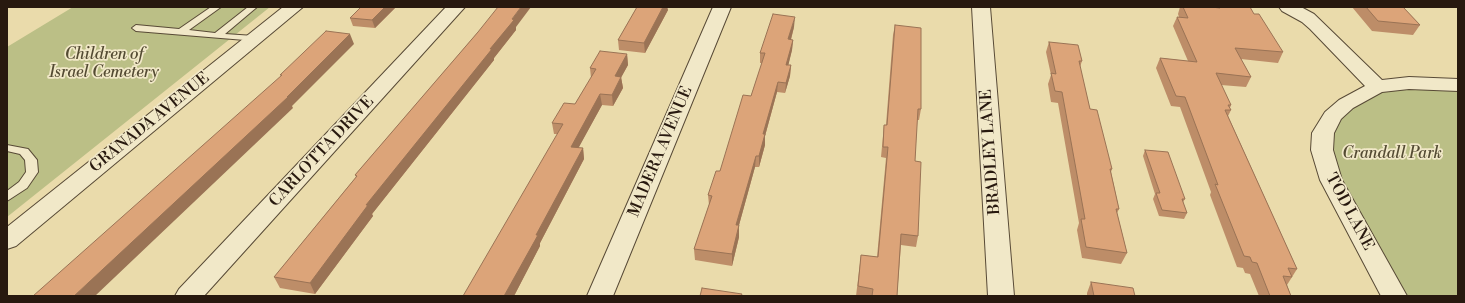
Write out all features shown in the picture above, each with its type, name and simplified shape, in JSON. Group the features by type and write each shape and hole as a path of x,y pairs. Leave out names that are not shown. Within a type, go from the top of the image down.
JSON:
{"street":[{"name":"GRANADA AVENUE","path":"7,240 294,7"},
{"name":"CARLOTTA DRIVE","path":"188,296 456,7"},
{"name":"MADERA AVENUE","path":"600,296 722,7"},
{"name":"BRADLEY LANE","path":"981,7 1001,296"},
{"path":"1288,7 1312,22 1377,87"},
{"name":"TOD LANE","path":"1394,296 1331,180 1322,150 1323,133 1332,116 1346,104 1377,87 1409,82 1458,85"}],"lane":[{"path":"181,32 217,7"},
{"path":"216,36 253,7"},
{"path":"136,28 254,39"},
{"path":"7,148 24,151 31,160 32,172 22,185 7,197"}],"green space":[{"name":"Children of Israel Cemetery","path":"73,7 270,7 7,217 7,47"},
{"name":"Crandall Park","path":"1458,85 1458,296 1394,296 1331,180 1332,116 1377,87"}],"building":[{"path":"361,7 385,7 372,20 350,18"},
{"path":"498,7 521,7 512,19 514,20 490,49 492,49 366,205 368,205 310,283 274,277 357,176 355,175"},
{"path":"637,7 663,7 644,43 618,40"},
{"path":"1183,7 1250,7 1254,14 1259,14 1283,52 1235,48 1251,77 1216,73 1231,105 1228,105 1231,110 1225,110 1297,269 1288,268 1292,277 1283,276 1291,296 1270,296 1257,263 1252,262 1250,257 1244,256 1215,184 1218,185 1185,97 1176,96 1160,58 1197,62 1177,17 1188,18"},
{"path":"1366,7 1403,7 1420,25 1378,21"},
{"path":"773,14 795,17 788,39 793,40 786,65 791,65 786,83 778,82 763,134 765,134 759,156 756,156 736,225 739,225 732,254 694,249 712,196 708,195 716,171 720,171 743,95 751,96 765,53 760,53"},
{"path":"895,25 921,28 921,109 918,109 915,161 921,162 918,236 901,234 897,296 872,296 873,289 858,286 861,255 878,257 888,147 883,147 884,125 887,125"},
{"path":"326,31 350,34 288,97 74,296 33,296 282,75 280,75"},
{"path":"1049,42 1078,45 1082,61 1079,61 1090,109 1097,110 1112,169 1110,169 1119,209 1116,209 1127,253 1086,247 1081,219 1085,219 1062,92 1055,91 1051,73 1056,74"},
{"path":"600,51 627,54 615,76 621,77 612,95 600,94 571,147 583,148 536,235 538,235 504,296 463,296 563,124 552,123 564,103 575,104 596,69 590,68"},
{"path":"1145,150 1168,152 1185,199 1182,199 1187,213 1162,210 1156,193 1160,193"},
{"path":"1091,282 1133,288 1135,296 1094,296"},
{"path":"702,288 742,294 741,296 700,296"}]}
